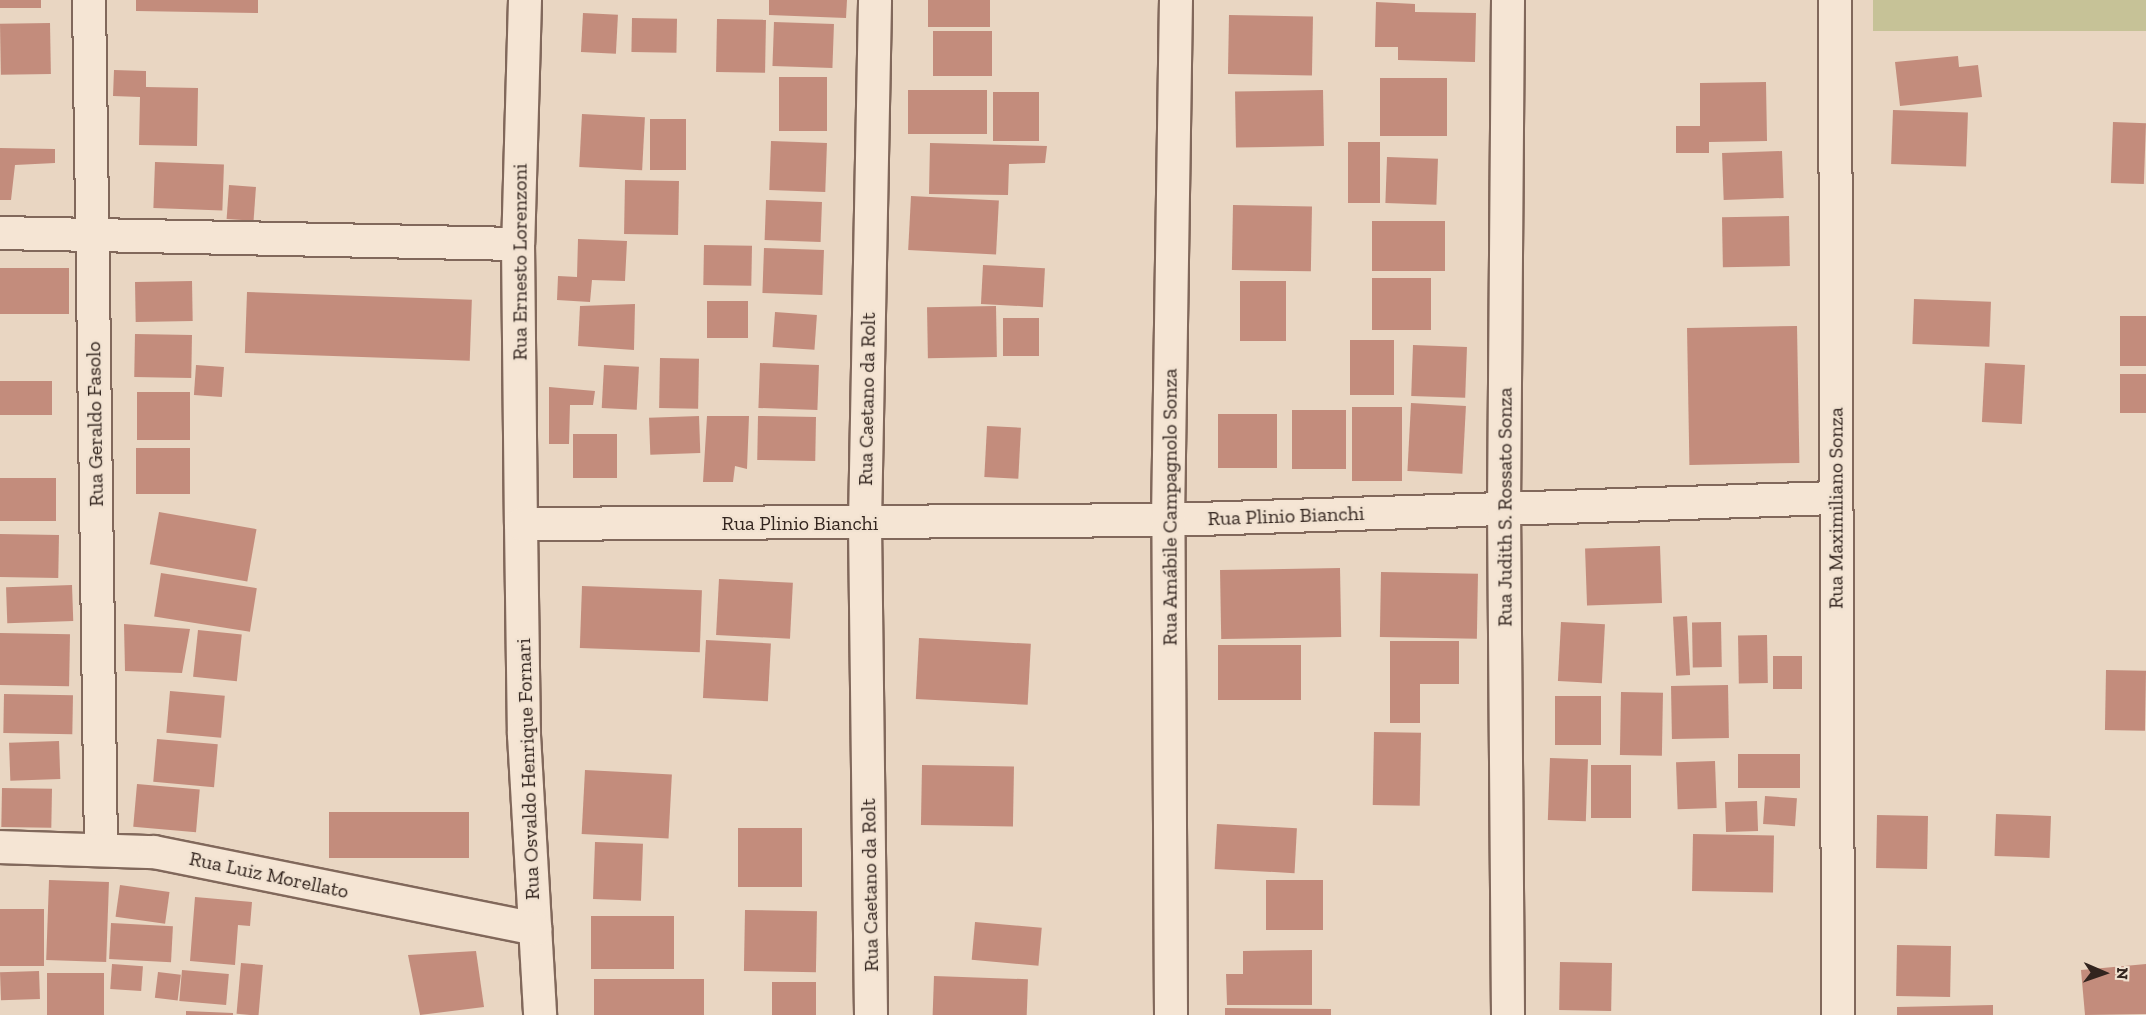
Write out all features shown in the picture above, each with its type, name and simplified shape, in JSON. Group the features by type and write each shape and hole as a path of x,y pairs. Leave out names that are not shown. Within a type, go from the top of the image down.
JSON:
{"street":[{"name":"Rua Geraldo Fasolo","path":"89,0 101,847"},
{"name":"Rua Ernesto Lorenzoni","path":"521,524 518,244 525,0"},
{"name":"Rua Caetano da Rolt","path":"872,1015 865,523 875,0"},
{"name":"Rua Amábile Campagnolo Sonza","path":"1171,1015 1168,520 1176,0"},
{"name":"Rua Judith S. Rossato Sonza","path":"1508,0 1504,510 1508,1015"},
{"name":"Rua Maximiliano Sonza","path":"1835,0 1838,1015"},
{"path":"0,233 92,233 518,244"},
{"name":"Rua Plinio Bianchi","path":"521,524 1168,520 1835,498"},
{"name":"Rua Osvaldo Henrique Fornari","path":"521,524 524,735 540,1015"},
{"name":"Rua Luiz Morellato","path":"0,847 101,847 154,852 535,929"}],"shaded area":[{"path":"1873,0 2146,0 2146,31 1873,31"}],"building":[{"path":"0,0 41,0 41,8 0,8"},
{"path":"136,0 258,0 258,13 136,11"},
{"path":"769,0 847,0 846,18 769,15"},
{"path":"928,0 990,0 990,27 928,27"},
{"path":"1376,2 1415,4 1415,12 1476,13 1475,62 1398,60 1398,47 1375,47"},
{"path":"583,13 618,15 616,54 581,52"},
{"path":"1229,15 1313,16 1312,75 1228,74"},
{"path":"632,18 677,19 676,53 631,52"},
{"path":"717,19 766,20 765,73 716,72"},
{"path":"774,22 834,24 832,68 772,66"},
{"path":"50,23 51,74 1,75 0,24"},
{"path":"933,31 992,31 992,76 933,76"},
{"path":"1958,56 1959,67 1978,65 1982,97 1900,106 1895,62"},
{"path":"114,70 146,71 146,87 198,88 197,146 139,145 140,97 113,96"},
{"path":"779,77 827,77 827,131 779,131"},
{"path":"1380,78 1447,78 1447,136 1380,136"},
{"path":"1766,82 1767,141 1709,142 1709,153 1676,153 1676,126 1700,126 1700,83"},
{"path":"908,90 987,90 987,134 908,134"},
{"path":"1323,90 1324,146 1236,148 1235,92"},
{"path":"993,92 1039,92 1039,141 993,141"},
{"path":"1893,110 1968,113 1966,167 1891,164"},
{"path":"582,114 645,117 642,170 579,167"},
{"path":"650,119 686,119 686,170 650,170"},
{"path":"2113,122 2146,123 2144,184 2111,183"},
{"path":"771,141 827,143 825,192 769,190"},
{"path":"1348,142 1380,142 1380,203 1348,203"},
{"path":"930,143 1047,146 1045,163 1009,164 1008,195 929,194"},
{"path":"0,148 55,149 55,163 15,165 11,200 0,200"},
{"path":"1782,151 1784,198 1724,200 1722,153"},
{"path":"1387,157 1438,159 1436,205 1385,203"},
{"path":"155,162 224,164 222,210 153,208"},
{"path":"625,180 679,181 678,235 624,234"},
{"path":"229,185 256,187 254,221 227,219"},
{"path":"911,196 999,201 996,255 908,250"},
{"path":"766,200 822,202 821,242 765,240"},
{"path":"1233,205 1312,206 1311,271 1232,270"},
{"path":"1789,216 1790,266 1723,267 1722,217"},
{"path":"1372,221 1445,221 1445,271 1372,271"},
{"path":"578,239 627,241 625,281 592,280 590,302 557,300 558,276 577,277"},
{"path":"704,245 752,246 751,286 703,285"},
{"path":"764,248 824,250 822,295 762,293"},
{"path":"983,265 1045,268 1043,307 981,304"},
{"path":"0,268 69,268 69,314 0,314"},
{"path":"1372,278 1431,278 1431,330 1372,330"},
{"path":"192,281 193,321 136,322 135,282"},
{"path":"1240,281 1286,281 1286,341 1240,341"},
{"path":"247,292 472,300 470,361 245,353"},
{"path":"1914,299 1991,302 1989,347 1912,344"},
{"path":"707,301 748,301 748,338 707,338"},
{"path":"635,304 634,350 578,346 580,306"},
{"path":"996,306 997,357 928,358 927,307"},
{"path":"775,312 817,315 814,350 773,347"},
{"path":"2120,316 2146,316 2146,366 2120,366"},
{"path":"1003,318 1039,318 1039,356 1003,356"},
{"path":"1797,326 1799,463 1689,465 1687,328"},
{"path":"135,334 192,335 191,378 134,377"},
{"path":"1350,340 1394,340 1394,395 1350,395"},
{"path":"1413,345 1467,347 1465,398 1411,396"},
{"path":"660,358 699,359 698,409 659,408"},
{"path":"760,363 819,365 817,410 758,408"},
{"path":"1985,363 2025,365 2022,424 1982,422"},
{"path":"196,365 224,367 222,397 194,395"},
{"path":"604,365 639,367 637,410 602,408"},
{"path":"2120,374 2146,374 2146,413 2120,413"},
{"path":"0,381 52,381 52,415 0,415"},
{"path":"549,387 595,391 593,405 570,405 569,444 549,444"},
{"path":"137,392 190,392 190,440 137,440"},
{"path":"1411,403 1466,406 1462,474 1407,471"},
{"path":"1352,407 1402,407 1402,481 1352,481"},
{"path":"1292,410 1346,410 1346,469 1292,469"},
{"path":"1218,414 1277,414 1277,468 1218,468"},
{"path":"699,416 700,453 650,455 649,418"},
{"path":"707,416 749,416 747,469 735,466 733,482 703,482"},
{"path":"758,416 816,417 815,461 757,460"},
{"path":"987,426 1021,428 1018,479 984,477"},
{"path":"573,434 617,434 617,478 573,478"},
{"path":"136,448 190,448 190,494 136,494"},
{"path":"0,478 56,478 56,521 0,521"},
{"path":"159,512 256,529 247,581 150,564"},
{"path":"0,534 59,535 58,578 0,577"},
{"path":"1660,546 1662,603 1587,606 1585,549"},
{"path":"1340,568 1341,637 1221,639 1220,570"},
{"path":"1381,572 1478,574 1477,639 1380,637"},
{"path":"161,573 257,588 250,632 154,616"},
{"path":"719,579 793,583 790,639 716,635"},
{"path":"72,585 73,621 7,623 6,587"},
{"path":"582,586 702,590 700,652 580,648"},
{"path":"1687,616 1690,675 1676,676 1673,617"},
{"path":"1561,622 1605,624 1602,683 1558,681"},
{"path":"1721,622 1722,667 1693,667 1692,623"},
{"path":"124,624 190,629 182,673 125,671"},
{"path":"198,630 242,635 237,681 193,677"},
{"path":"0,633 70,634 69,686 0,685"},
{"path":"1767,635 1768,683 1739,683 1738,636"},
{"path":"919,638 1031,644 1028,705 916,699"},
{"path":"706,640 771,643 768,701 703,698"},
{"path":"1390,641 1459,641 1459,684 1420,684 1420,723 1390,723"},
{"path":"1218,645 1301,645 1301,700 1218,700"},
{"path":"1773,656 1802,656 1802,689 1773,689"},
{"path":"2106,670 2146,671 2145,731 2105,730"},
{"path":"1728,685 1729,738 1672,739 1671,686"},
{"path":"170,691 225,696 221,738 166,733"},
{"path":"1621,692 1663,693 1662,756 1620,755"},
{"path":"4,694 73,695 72,734 3,733"},
{"path":"1555,696 1601,696 1601,745 1555,745"},
{"path":"1374,732 1421,733 1420,806 1373,805"},
{"path":"157,739 218,744 214,787 153,782"},
{"path":"59,741 60,779 10,781 9,743"},
{"path":"1738,754 1800,754 1800,788 1738,788"},
{"path":"1550,758 1588,759 1586,821 1548,820"},
{"path":"1715,761 1717,808 1678,809 1676,762"},
{"path":"922,765 1014,767 1013,827 921,825"},
{"path":"1591,765 1631,765 1631,818 1591,818"},
{"path":"585,770 672,775 669,838 582,834"},
{"path":"137,784 200,789 196,832 133,827"},
{"path":"2,788 52,789 51,828 1,827"},
{"path":"1765,796 1797,798 1795,826 1763,824"},
{"path":"1757,801 1758,831 1726,832 1725,802"},
{"path":"329,812 469,812 469,858 329,858"},
{"path":"1996,814 2051,816 2050,858 1995,856"},
{"path":"1877,815 1928,816 1927,869 1876,868"},
{"path":"1217,824 1297,828 1295,873 1215,869"},
{"path":"738,828 802,828 802,887 738,887"},
{"path":"1693,834 1774,835 1773,892 1692,891"},
{"path":"595,842 643,844 641,901 593,899"},
{"path":"49,880 109,882 106,962 46,960"},
{"path":"1266,880 1323,880 1323,930 1266,930"},
{"path":"120,885 170,892 165,924 116,917"},
{"path":"195,897 252,902 250,926 238,925 235,965 190,961"},
{"path":"0,909 44,909 44,966 0,966"},
{"path":"745,910 817,911 816,972 744,971"},
{"path":"591,916 674,916 674,969 591,969"},
{"path":"975,922 1042,928 1038,966 972,960"},
{"path":"111,923 173,926 171,962 109,959"},
{"path":"1897,945 1951,946 1950,997 1896,996"},
{"path":"1312,950 1312,1005 1227,1005 1226,974 1243,974 1243,951"},
{"path":"476,951 484,1007 420,1015 408,955"},
{"path":"1560,962 1612,963 1611,1011 1559,1010"},
{"path":"241,963 263,965 259,1015 237,1014"},
{"path":"112,964 143,966 141,991 110,989"},
{"path":"2146,964 2146,1014 2085,1015 2081,970"},
{"path":"182,970 229,974 226,1005 179,1001"},
{"path":"39,971 40,999 1,1000 0,972"},
{"path":"158,972 181,975 178,1001 155,998"},
{"path":"47,973 104,973 104,1015 47,1015"},
{"path":"934,976 1028,979 1027,1015 933,1015"},
{"path":"594,979 704,979 704,1015 594,1015"},
{"path":"772,982 816,982 816,1015 772,1015"},
{"path":"1993,1005 1993,1015 1897,1015 1897,1007"},
{"path":"1225,1008 1331,1009 1331,1015 1225,1015"},
{"path":"186,1011 233,1013 233,1015 186,1015"}]}
